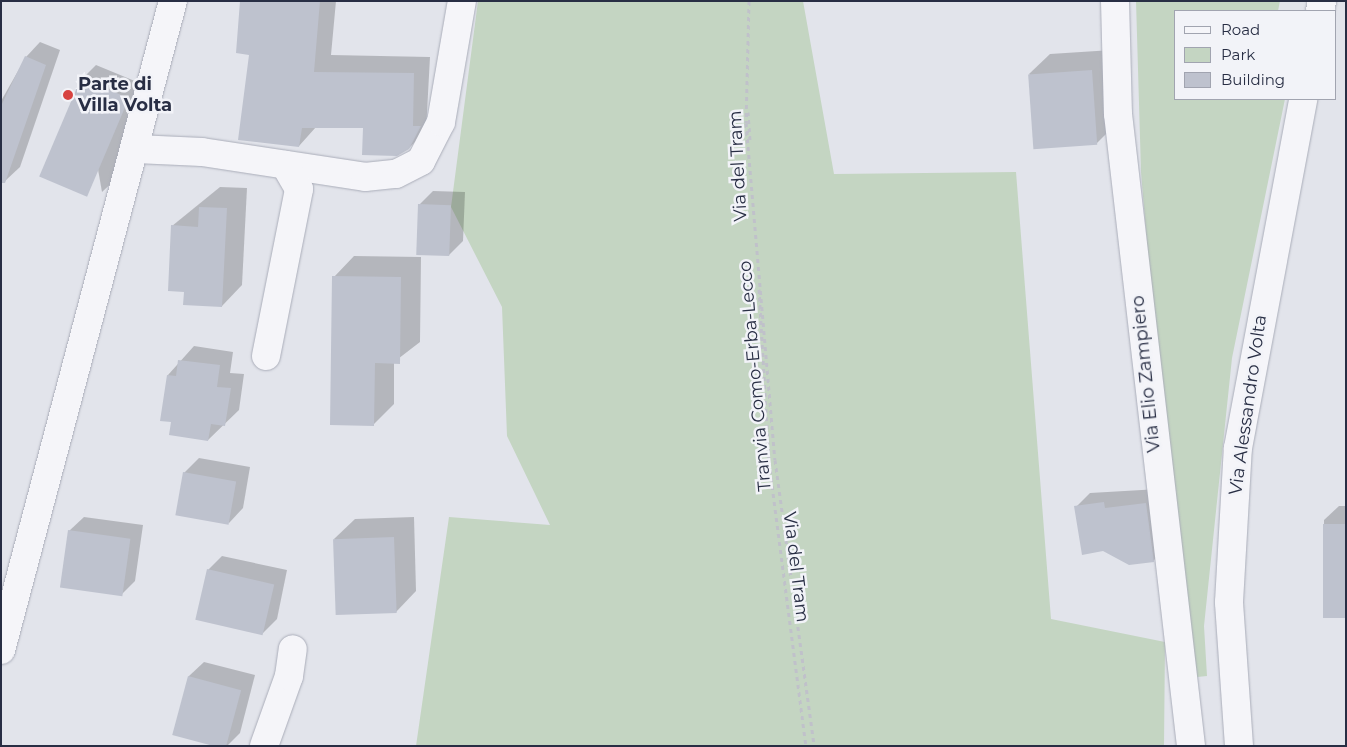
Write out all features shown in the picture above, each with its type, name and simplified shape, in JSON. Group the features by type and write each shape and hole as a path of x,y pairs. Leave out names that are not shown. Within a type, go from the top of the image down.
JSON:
{"street":[{"path":"1,650 136,149 173,1"},
{"path":"136,149 202,152 365,177 396,174 421,161 441,122 462,1"},
{"name":"Via Elio Zampiero","path":"1115,1 1118,114 1191,746"},
{"name":"Via Alessandro Volta","path":"1239,746 1229,602 1238,448 1303,100"},
{"path":"266,356 299,189 285,165"},
{"path":"264,746 289,676 292,650"}],"path":[{"name":"Via del Tram","path":"749,1 748,113 769,462 806,746"},
{"name":"Tranvia Como-Erba-Lecco","path":"749,1 746,122 775,460 814,746"}],"green space":[{"path":"478,1 803,1 834,174 1016,172 1051,619 1165,642 1164,746 416,746 449,517 550,525 507,436 502,307 451,207"},
{"path":"1136,1 1280,1 1278,10 1174,10 1174,100 1285,100 1232,358 1204,626 1207,676 1197,677 1162,425 1141,172"}],"building":[{"path":"240,1 320,1 314,72 414,73 413,126 421,126 409,149 397,156 362,155 363,128 302,128 299,147 238,140 249,55 236,53"},
{"path":"25,56 46,65 5,183 1,183 1,106"},
{"path":"1092,70 1097,145 1033,149 1028,74"},
{"path":"81,78 129,98 87,197 39,176"},
{"path":"418,204 451,205 449,256 416,255"},
{"path":"199,207 227,208 222,307 183,305 184,292 168,291 171,225 198,227"},
{"path":"332,276 401,277 400,364 375,363 374,426 330,425"},
{"path":"178,360 220,365 217,387 231,388 225,426 211,424 208,441 169,435 171,422 160,421 167,375 176,376"},
{"path":"183,472 236,481 229,525 175,515"},
{"path":"1104,502 1105,508 1146,503 1154,562 1129,565 1103,551 1082,555 1074,506"},
{"path":"1323,524 1346,524 1346,618 1323,618"},
{"path":"68,530 130,539 122,596 60,587"},
{"path":"394,537 397,613 336,615 333,539"},
{"path":"207,569 274,585 263,635 195,620"},
{"path":"188,676 241,690 226,746 214,746 172,735"}],"place":[{"name":"Parte di Villa Volta","path":"68,95"}]}
